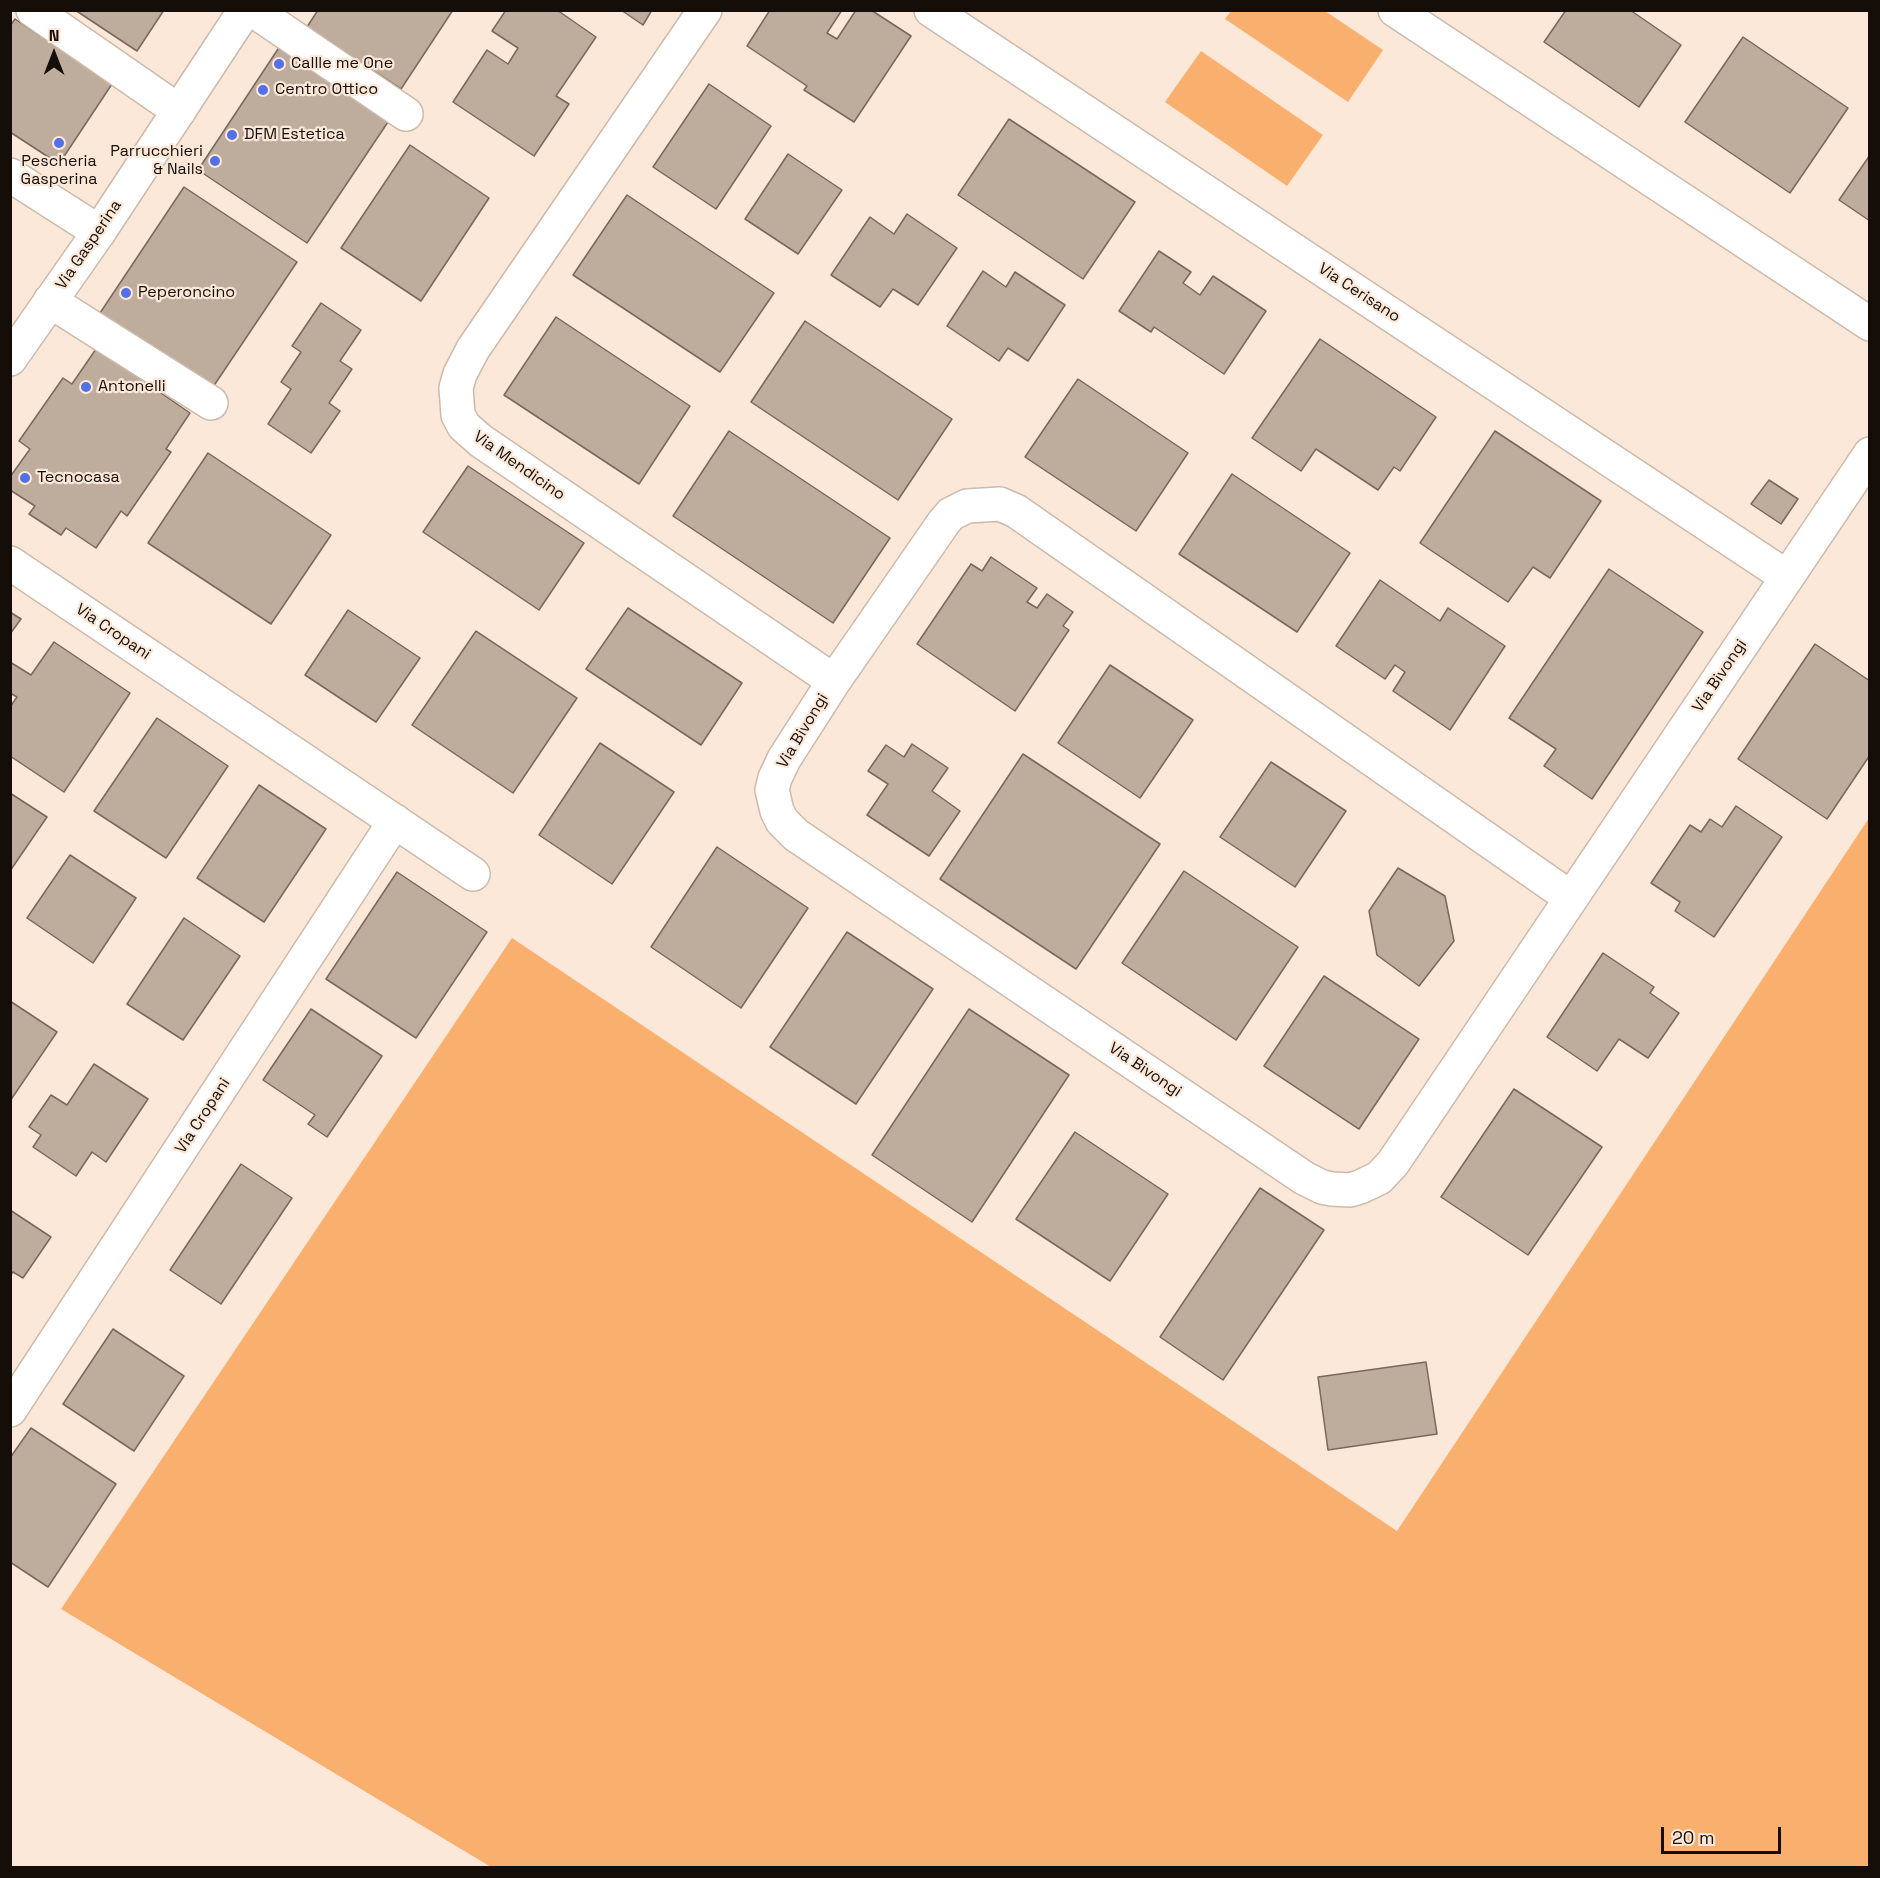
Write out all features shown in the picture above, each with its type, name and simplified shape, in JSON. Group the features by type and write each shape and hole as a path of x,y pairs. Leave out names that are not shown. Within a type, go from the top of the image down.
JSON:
{"street":[{"path":"33,10 179,111"},
{"name":"Via Gasperina","path":"10,359 99,232 245,10"},
{"path":"254,10 406,114"},
{"name":"Via Mendicino","path":"705,10 473,349 460,374 455,401 458,415 464,426 481,441 834,681"},
{"name":"Via Cerisano","path":"931,10 1787,577"},
{"path":"1395,10 1869,324"},
{"path":"10,175 99,232"},
{"path":"50,301 211,403"},
{"name":"Via Bivongi","path":"1571,898 1016,511 1000,504 967,506 951,514 834,681 784,759 775,778 773,799 782,821 789,829 1304,1178 1322,1187 1350,1190 1379,1178 1386,1171 1571,898 1869,454"},
{"name":"Via Cropani","path":"10,563 473,874"},
{"name":"Via Cropani","path":"10,1410 395,821"}],"shaded area":[{"path":"1231,11 1325,11 1383,50 1348,102 1225,19"},
{"path":"1201,51 1323,135 1287,186 1165,102"},
{"path":"1869,818 1869,1867 491,1867 61,1609 512,938 1397,1531"}],"building":[{"path":"75,10 164,10 137,51"},
{"path":"318,10 453,10 401,89 307,27"},
{"path":"506,10 557,10 596,37 556,96 569,104 534,156 453,102 487,50 508,64 518,48 492,31"},
{"path":"621,10 652,10 643,25"},
{"path":"770,10 842,10 827,33 837,39 856,10 871,10 911,36 854,122 804,90 807,86 747,46"},
{"path":"1566,10 1630,10 1681,45 1639,107 1544,42"},
{"path":"15,19 112,84 59,164 10,132 10,26"},
{"path":"1743,37 1848,108 1790,193 1685,122"},
{"path":"282,43 392,116 307,243 198,170"},
{"path":"709,84 771,126 716,209 653,167"},
{"path":"1009,119 1135,202 1083,279 958,195"},
{"path":"410,145 489,198 421,301 341,248"},
{"path":"788,154 842,190 798,254 745,219"},
{"path":"1870,155 1870,221 1839,200"},
{"path":"184,187 297,262 213,387 100,313"},
{"path":"627,195 774,293 720,372 573,275"},
{"path":"907,214 957,248 918,305 893,289 880,307 831,275 870,217 894,234"},
{"path":"1159,251 1191,272 1183,283 1200,295 1213,276 1266,311 1224,374 1154,327 1151,332 1119,311"},
{"path":"983,271 1006,287 1015,272 1065,305 1028,361 1008,348 999,361 947,326"},
{"path":"321,303 361,330 340,361 352,369 329,403 340,411 311,453 268,424 291,389 281,382 301,352 292,346"},
{"path":"556,317 690,406 639,484 504,395"},
{"path":"805,321 952,419 898,500 751,402"},
{"path":"1320,339 1436,417 1400,471 1394,467 1378,490 1316,449 1301,471 1252,438"},
{"path":"96,349 129,371 133,364 163,384 158,391 190,413 166,449 171,452 127,516 121,511 96,548 66,528 61,535 29,514 35,506 10,490 10,477 30,449 19,441 63,378 72,384"},
{"path":"1078,379 1188,453 1136,531 1025,457"},
{"path":"729,431 890,538 833,623 673,516"},
{"path":"1495,431 1601,501 1550,578 1533,567 1508,602 1420,543"},
{"path":"208,453 331,535 271,624 148,543"},
{"path":"468,466 584,543 539,610 423,532"},
{"path":"1232,474 1350,553 1297,632 1179,554"},
{"path":"1769,480 1798,499 1781,524 1751,504"},
{"path":"991,557 1037,588 1027,602 1037,608 1047,594 1073,612 1063,626 1069,630 1015,711 917,644 971,564 982,571"},
{"path":"1609,569 1703,632 1592,799 1544,766 1556,749 1509,718"},
{"path":"1380,580 1440,621 1448,608 1505,646 1450,730 1393,691 1405,672 1395,665 1385,679 1336,646"},
{"path":"628,608 742,683 701,745 586,669"},
{"path":"348,610 420,658 376,722 305,675"},
{"path":"10,612 21,619 10,634"},
{"path":"476,631 577,698 513,793 412,725"},
{"path":"54,642 130,693 64,792 10,756 10,707 17,697 10,693 10,662 31,675"},
{"path":"1815,644 1870,681 1870,755 1827,819 1738,759"},
{"path":"1110,665 1193,720 1140,798 1058,743"},
{"path":"157,718 228,766 166,858 94,811"},
{"path":"600,743 674,792 612,884 539,835"},
{"path":"912,744 948,768 932,791 960,811 929,856 867,815 888,784 868,771 886,745 904,757"},
{"path":"1023,754 1160,844 1076,969 940,879"},
{"path":"1271,762 1346,811 1295,887 1220,837"},
{"path":"259,785 326,829 264,922 197,878"},
{"path":"10,793 47,817 10,871"},
{"path":"1736,806 1782,837 1714,937 1675,911 1680,902 1651,883 1690,825 1701,832 1710,819 1722,827"},
{"path":"717,847 808,908 741,1008 651,947"},
{"path":"70,855 136,898 93,963 27,918"},
{"path":"1398,868 1445,896 1454,941 1419,986 1377,955 1369,911"},
{"path":"1184,871 1298,947 1236,1040 1122,963"},
{"path":"397,872 487,932 416,1038 326,979"},
{"path":"184,918 240,956 183,1040 127,1004"},
{"path":"847,932 933,989 856,1104 770,1047"},
{"path":"1603,953 1654,987 1650,993 1679,1013 1648,1058 1619,1039 1597,1071 1547,1037"},
{"path":"1324,976 1419,1039 1359,1129 1264,1066"},
{"path":"10,1001 57,1032 10,1101"},
{"path":"311,1009 382,1056 327,1137 308,1124 315,1115 263,1080"},
{"path":"969,1009 1069,1075 972,1222 872,1155"},
{"path":"94,1064 148,1099 106,1162 92,1152 76,1176 33,1147 41,1135 29,1127 51,1095 67,1105"},
{"path":"1514,1089 1602,1147 1528,1255 1441,1197"},
{"path":"1075,1132 1168,1194 1110,1281 1016,1219"},
{"path":"241,1164 292,1198 221,1304 170,1270"},
{"path":"1260,1188 1324,1230 1223,1380 1160,1337"},
{"path":"10,1210 51,1237 23,1278 13,1272 10,1276"},
{"path":"113,1329 184,1376 134,1451 63,1404"},
{"path":"1426,1362 1437,1434 1328,1450 1318,1377"},
{"path":"31,1428 116,1484 48,1587 10,1562 10,1458"}],"place":[{"name":"Callle me One","path":"279,64"},
{"name":"Centro Ottico","path":"263,90"},
{"name":"DFM Estetica","path":"232,135"},
{"name":"Pescheria Gasperina","path":"59,143"},
{"name":"Parrucchieri & Nails","path":"215,161"},
{"name":"Peperoncino","path":"126,293"},
{"name":"Antonelli","path":"86,387"},
{"name":"Tecnocasa","path":"25,478"}]}
